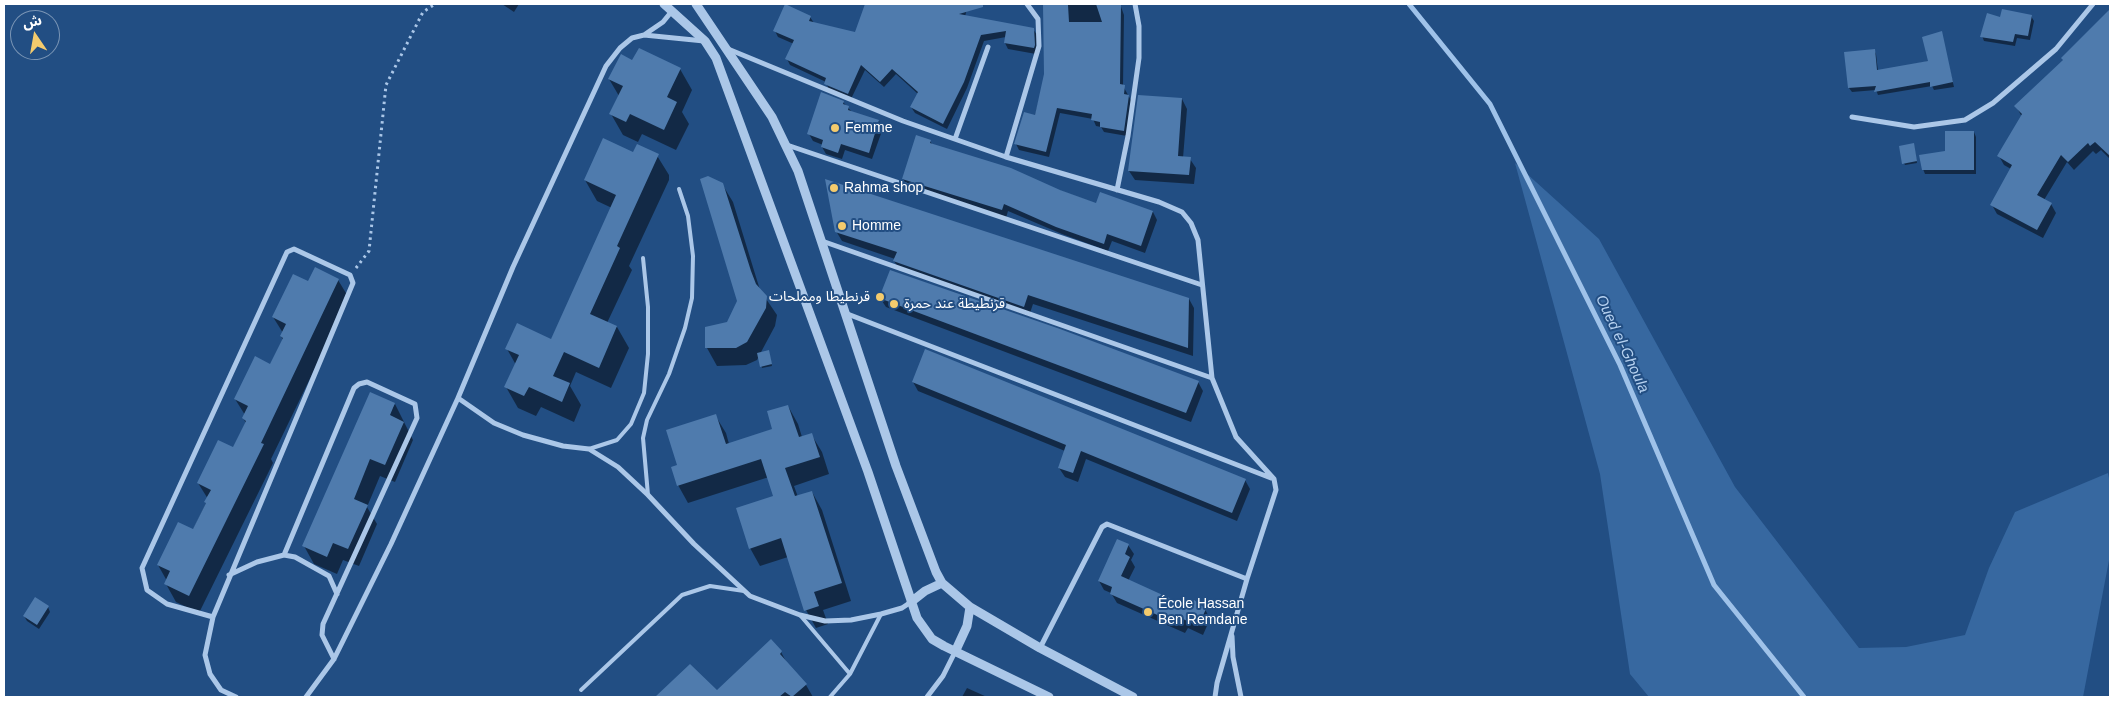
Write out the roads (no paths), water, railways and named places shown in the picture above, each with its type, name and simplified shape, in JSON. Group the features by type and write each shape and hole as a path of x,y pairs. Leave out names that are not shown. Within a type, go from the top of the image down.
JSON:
{"street":[{"path":"664,4 705,41 716,58 868,472 916,618 932,638 955,652 1049,697"},
{"path":"696,4 772,117 787,145 822,241 896,466 929,558 942,583 970,607 1040,648 1133,697"},
{"path":"1006,157 1039,46 1038,19 1028,4"},
{"path":"1117,190 1128,136 1139,58 1140,26 1135,4"},
{"path":"1852,117 1914,127 1965,120 1993,103 2056,49 2093,4"},
{"path":"644,35 663,22 672,11"},
{"path":"306,697 334,659 391,544 458,398 513,267 606,66 620,48 632,38 644,35 705,41"},
{"path":"955,139 988,47"},
{"path":"725,48 904,121 1006,157 1159,202 1182,212 1191,223 1198,240 1212,378 1236,437 1274,479 1276,490 1246,579 1217,683 1215,697"},
{"path":"787,145 1202,285"},
{"path":"822,241 1212,378"},
{"path":"213,617 167,604 147,590 142,568 287,252 294,250 350,275 353,283 213,617 205,655 210,674 221,690 236,697"},
{"path":"845,313 1274,479"},
{"path":"284,555 354,388 358,384 368,382 415,404 417,418 323,624 322,635 334,659"},
{"path":"458,398 494,423 523,435 563,446 589,449 618,467 648,495 694,544 750,596 800,615 825,621 851,620 902,608 926,591 942,583"},
{"path":"1040,648 1102,527 1107,524 1246,579"},
{"path":"229,575 257,562 284,555 295,557 329,576 337,594"},
{"path":"927,697 942,676 955,652 967,626 970,607"},
{"path":"1232,632 1233,657 1241,697"}],"lane":[{"path":"648,495 643,438 646,420 669,374 685,328 692,298 693,256 688,216 679,189"},
{"path":"589,449 617,440 631,424 644,393 648,354 648,307 643,258"},
{"path":"581,690 682,594 710,586 745,591"},
{"path":"830,697 850,674 881,614"},
{"path":"800,615 850,674"}],"waterway":[{"name":"Oued el-Ghoula","path":"1409,4 1490,104 1620,365 1714,585 1804,697"}],"place":[{"name":"Femme","path":"835,128"},
{"name":"Rahma shop","path":"834,188"},
{"name":"Homme","path":"842,226"},
{"name":"قرنطيطا ومملحات","path":"880,297"},
{"name":"قرنطيطة عند حمرة","path":"894,304"},
{"name":"École Hassan Ben Remdane","path":"1148,612"}]}
